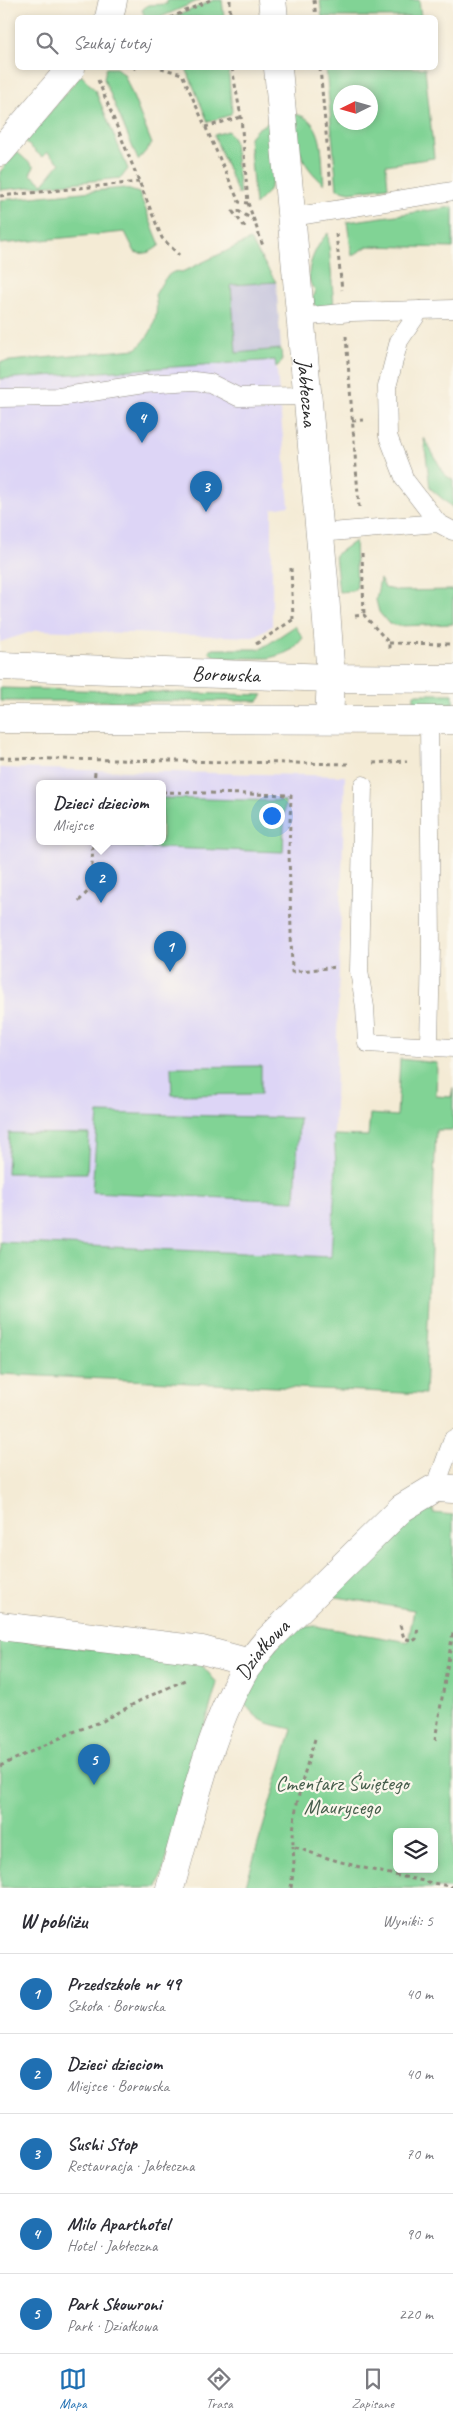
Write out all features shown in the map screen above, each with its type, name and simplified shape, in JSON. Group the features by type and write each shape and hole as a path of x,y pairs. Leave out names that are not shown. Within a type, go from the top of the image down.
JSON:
{"street":[{"path":"109,15 113,0"},
{"path":"272,0 274,15"},
{"path":"0,152 69,70"},
{"name":"Jabłeczna","path":"278,70 320,533 331,678 329,719"},
{"name":"Borowska","path":"0,666 331,678 453,678"},
{"name":"Borowska","path":"0,719 441,720"},
{"name":"Działkowa","path":"170,1888 212,1744 236,1688 250,1663 267,1641 402,1508 444,1488"},
{"path":"0,1626 202,1650 250,1663"}],"lane":[{"path":"292,217 453,191"},
{"path":"300,317 352,312 453,309"},
{"path":"420,310 399,341 386,387 388,436 405,480 446,527"},
{"path":"0,398 60,397 144,384 194,381 210,383 238,397 307,396"},
{"path":"320,533 446,527"},
{"path":"429,1046 431,945 441,720"},
{"path":"363,785 359,967 366,1007 367,1043 453,1048"},
{"path":"444,1488 453,1439"}],"path":[{"path":"177,15 210,0"},
{"path":"230,0 230,15"},
{"path":"314,0 316,15"},
{"path":"168,70 182,74 239,202 248,202"},
{"path":"320,70 331,187"},
{"path":"96,76 162,238 179,255"},
{"path":"205,127 241,117"},
{"path":"0,196 139,182"},
{"path":"245,227 233,212 238,211 254,220"},
{"path":"336,229 342,296"},
{"path":"345,327 360,513"},
{"path":"362,546 364,615 389,643 453,644"},
{"path":"349,616 364,615"},
{"path":"257,644 293,619"},
{"path":"0,758 352,764"},
{"path":"368,763 415,761"},
{"path":"94,780 95,772"},
{"path":"166,792 291,795 289,850 292,972 359,967"},
{"path":"79,901 91,888 93,845"},
{"path":"400,1625 404,1638 409,1640 416,1639 418,1628"},
{"path":"435,1740 453,1632"},
{"path":"0,1766 73,1732 104,1721 141,1700 193,1676"},
{"path":"291,1888 294,1864 292,1831 297,1799 315,1739"},
{"path":"293,1846 316,1855 375,1871 453,1887"}],"shaded area":[{"path":"276,282 281,349 236,353 231,285"},
{"path":"276,360 289,506 272,509 272,626 253,637 37,630 0,642 0,379"},
{"path":"0,768 345,776 332,1257 0,1242"}],"green space":[{"path":"167,0 200,0 166,15 144,15 142,10 148,5 167,4"},
{"path":"214,0 222,0 224,15 179,15"},
{"path":"320,0 419,0 421,15 322,15"},
{"path":"106,70 119,70 124,74 152,144 138,160 104,79"},
{"path":"187,70 228,70 232,111 230,115 208,122"},
{"path":"326,70 425,70 434,158 386,165 388,187 350,192 337,189"},
{"path":"81,75 95,90 128,169 121,178 0,190 0,172 17,152 34,167 30,174 43,184 60,163 47,152 42,157 25,142"},
{"path":"294,114 304,117 312,123 317,131 322,151 324,184 315,176 304,161 298,144"},
{"path":"269,122 274,178 268,192 255,205 249,138 257,129"},
{"path":"228,131 234,141 240,194 238,194 214,135"},
{"path":"124,188 139,193 160,245 151,251 145,253 135,252 125,232 0,244 0,200"},
{"path":"453,207 453,248 368,246 352,256 347,222"},
{"path":"328,233 334,307 318,308 313,304 315,292 309,279 310,264 316,250"},
{"path":"250,240 276,282 231,285 236,353 281,349 282,362 276,367 275,360 0,379 0,362 136,349 150,332 155,318 155,295 162,282 169,275 177,271 182,272"},
{"path":"424,438 445,475 453,480 453,508 430,488"},
{"path":"355,541 357,587 352,591 339,592 335,555"},
{"path":"380,579 385,588 399,591 453,590 453,624 398,626 388,623 379,612 376,600"},
{"path":"295,626 303,638 293,649 283,654 269,658 217,658 209,652 210,649 261,649"},
{"path":"0,688 263,695 258,701 0,701"},
{"path":"414,694 453,694 453,705 414,704"},
{"path":"166,798 285,801 283,852 100,846 166,845"},
{"path":"400,1059 437,1063 436,1096 451,1097 453,1088 453,1130 436,1130 425,1394 0,1374 0,1242 331,1257 336,1164 334,1135 368,1136 370,1114 397,1116"},
{"path":"261,1066 261,1094 172,1095 171,1067"},
{"path":"98,1113 299,1118 295,1201 92,1192"},
{"path":"9,1133 89,1134 87,1173 7,1173"},
{"name":"Cmentarz Świętego Maurycego","path":"433,1505 433,1513 453,1515 453,1888 245,1888 292,1729 264,1721 254,1714 243,1701 266,1660 282,1640 299,1628 315,1626 408,1642 414,1610 331,1596 380,1548"},
{"path":"0,1638 200,1663 217,1683 158,1888 0,1888"}],"place":[{"name":"Milo Aparthotel","path":"142,443"},
{"name":"Sushi Stop","path":"206,512"},
{"name":"Dzieci dzieciom","path":"101,903"},
{"name":"Przedszkole nr 49","path":"170,972"},
{"name":"Park Skowroni","path":"94,1785"}]}
